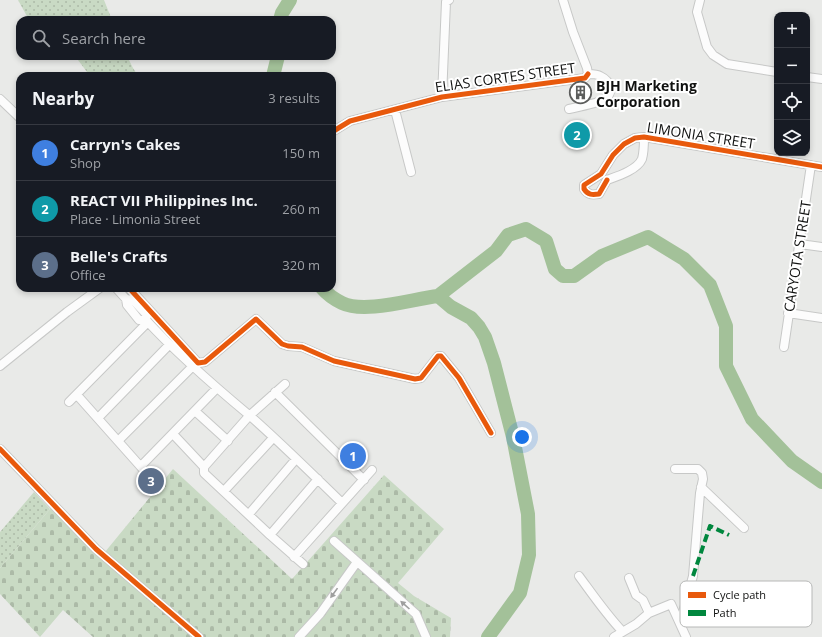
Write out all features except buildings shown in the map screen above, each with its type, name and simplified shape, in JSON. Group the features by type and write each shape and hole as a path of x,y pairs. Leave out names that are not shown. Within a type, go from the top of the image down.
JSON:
{"street":[{"path":"442,97 446,2 449,0"},
{"name":"ELIAS CORTES STREET","path":"336,130 350,122 442,97 585,78 588,74 587,68 572,32 563,0"},
{"path":"700,0 697,12 707,47 713,55 727,64 774,72"},
{"path":"569,109 603,100 608,96 611,90 610,84 600,75 588,74"},
{"path":"810,77 822,79"},
{"path":"0,98 16,114"},
{"path":"395,110 411,172"},
{"name":"LIMONIA STREET","path":"644,137 642,158 638,165 619,176 604,177 613,155 624,144 635,138 644,137 822,167"},
{"name":"CARYOTA STREET","path":"784,347 788,313 812,165"},
{"path":"800,244 822,247"},
{"path":"0,366 67,312 94,292"},
{"path":"120,292 126,299 133,300 135,302 147,315 147,321 192,367 249,416 342,503"},
{"path":"133,292 198,363 205,362 256,319 285,346 302,346 334,361 415,378 421,378 438,356 441,356 459,378 491,433"},
{"path":"788,313 822,318"},
{"path":"69,402 147,321"},
{"path":"98,418 169,345"},
{"path":"118,441 192,367"},
{"path":"285,384 249,416 204,467 204,473 303,564"},
{"path":"141,466 216,388"},
{"path":"275,392 364,480"},
{"path":"77,395 157,485"},
{"path":"195,411 228,441"},
{"path":"173,434 204,467"},
{"path":"224,491 273,438"},
{"path":"0,449 96,549 200,637"},
{"path":"249,514 296,459"},
{"path":"675,469 698,469 702,473 703,479 692,581"},
{"path":"294,557 372,470"},
{"path":"270,535 318,480"},
{"path":"701,487 744,528"},
{"path":"334,541 416,614 426,637"},
{"path":"299,637 320,614 357,562"},
{"path":"579,576 595,596 605,612 622,632"},
{"path":"629,578 636,595 643,600 649,613"},
{"path":"614,637 649,613 671,604 680,623"},
{"path":"682,627 686,637"}],"green space":[{"path":"18,0 104,0 110,16 27,16"},
{"path":"78,60 129,60 136,72 87,72"},
{"path":"173,469 292,579 384,475 444,529 398,583 414,596 451,618 450,637 93,637 63,610 40,637 0,594 0,568 56,502 105,552"},
{"path":"34,492 50,509 0,568 0,532"}],"waterway":[{"path":"281,16 290,0"},
{"path":"274,72 277,60"},
{"path":"438,296 496,251 508,235 526,229 546,241 555,269 563,276 574,276 602,256 648,237 684,259 710,285 726,326 726,366 752,419 792,461 822,482"},
{"path":"326,292 342,303 363,307 389,305 438,296 451,307 471,318 485,337 494,363 513,437 528,514 529,555 520,593 488,637"}],"marked path":[{"path":"693,576 710,526 729,535"}],"cycle path":[{"path":"336,130 350,121 442,97 585,78 588,74"},
{"path":"607,180 599,194 590,194 584,189 584,185 601,174 613,155 624,144 635,138 644,137 822,167"},
{"path":"133,292 198,363 205,362 256,319 282,344 302,347 334,361 415,379 421,378 438,356 441,356 459,378 491,433"},
{"path":"0,449 96,549 199,637"}],"place":[{"name":"BJH Marketing Corporation","path":"580,93"},
{"name":"REACT VII Philippines Inc.","path":"577,135"},
{"name":"Carryn's Cakes","path":"353,456"},
{"name":"Belle's Crafts","path":"151,481"}]}
